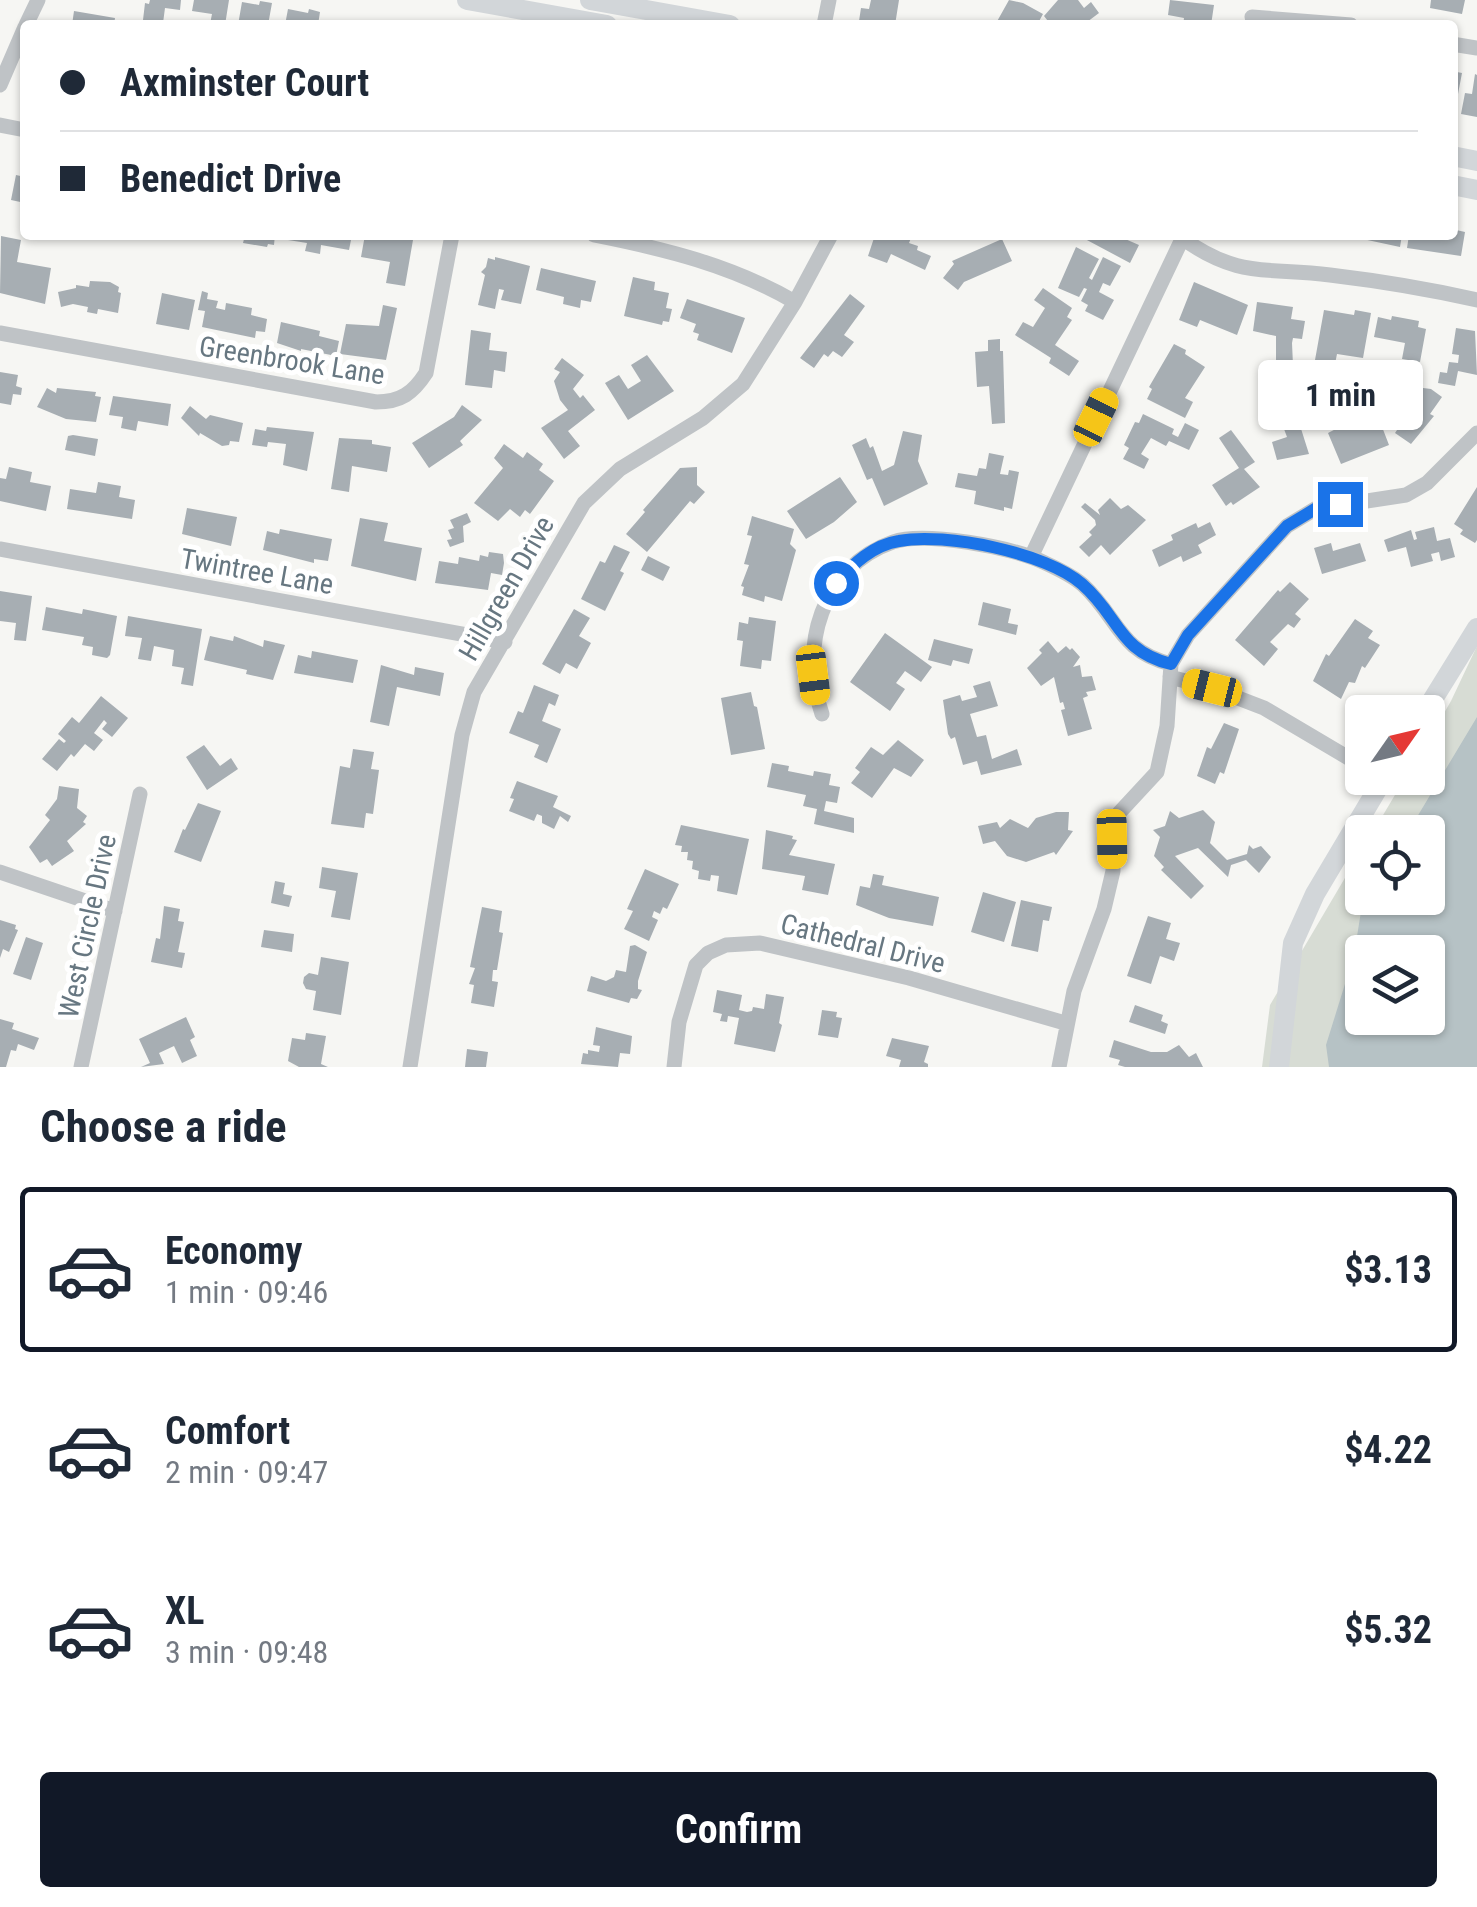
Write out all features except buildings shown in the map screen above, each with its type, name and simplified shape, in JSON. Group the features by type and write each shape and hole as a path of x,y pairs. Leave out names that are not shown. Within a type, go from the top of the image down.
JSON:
{"street":[{"path":"467,0 579,20"},
{"path":"590,0 702,20"},
{"path":"1252,14 1307,20"},
{"path":"0,84 20,39"},
{"name":"Greenbrook Lane","path":"0,333 389,402 400,400 416,388 426,373 451,240"},
{"path":"618,240 726,267 795,302"},
{"name":"Hillgreen Drive","path":"410,1067 462,734 474,692 592,493 620,469 704,418 743,384 828,240"},
{"path":"1031,556 1182,240"},
{"path":"1187,240 1207,256 1233,267 1382,281 1477,300"},
{"path":"1059,1067 1065,1023 1113,871 1112,839 1119,813 1157,772 1167,726 1171,670 1188,635 1287,526 1315,509 1406,495 1427,484 1477,433"},
{"path":"822,714 814,685 814,638 836,583 853,564 896,541 935,538 1031,556 1081,582 1132,647 1147,658 1264,708 1345,756"},
{"name":"Twintree Lane","path":"0,549 506,642"},
{"path":"1436,695 1477,628"},
{"name":"West Circle Drive","path":"81,1067 140,794"},
{"path":"1278,1067 1293,943 1315,894 1373,795"},
{"path":"0,872 115,911"},
{"name":"Cathedral Drive","path":"674,1067 679,1022 696,965 708,952 726,945 760,943 910,978 1065,1023"}],"shaded area":[{"path":"1477,646 1477,1067 1262,1067 1270,1005 1345,878 1345,915 1445,915 1445,815 1383,815 1395,795 1445,795 1445,711"},
{"path":"1477,717 1477,1067 1329,1067 1326,1045 1345,984 1345,1035 1445,1035 1445,935 1357,935 1360,915 1445,915 1445,815 1418,815 1430,795 1445,795 1445,770"}],"route":[{"path":"836,583 853,564 896,541 935,538 1031,556 1081,582 1132,647 1147,658 1171,664 1188,635 1287,526 1315,509 1340,504"}]}
